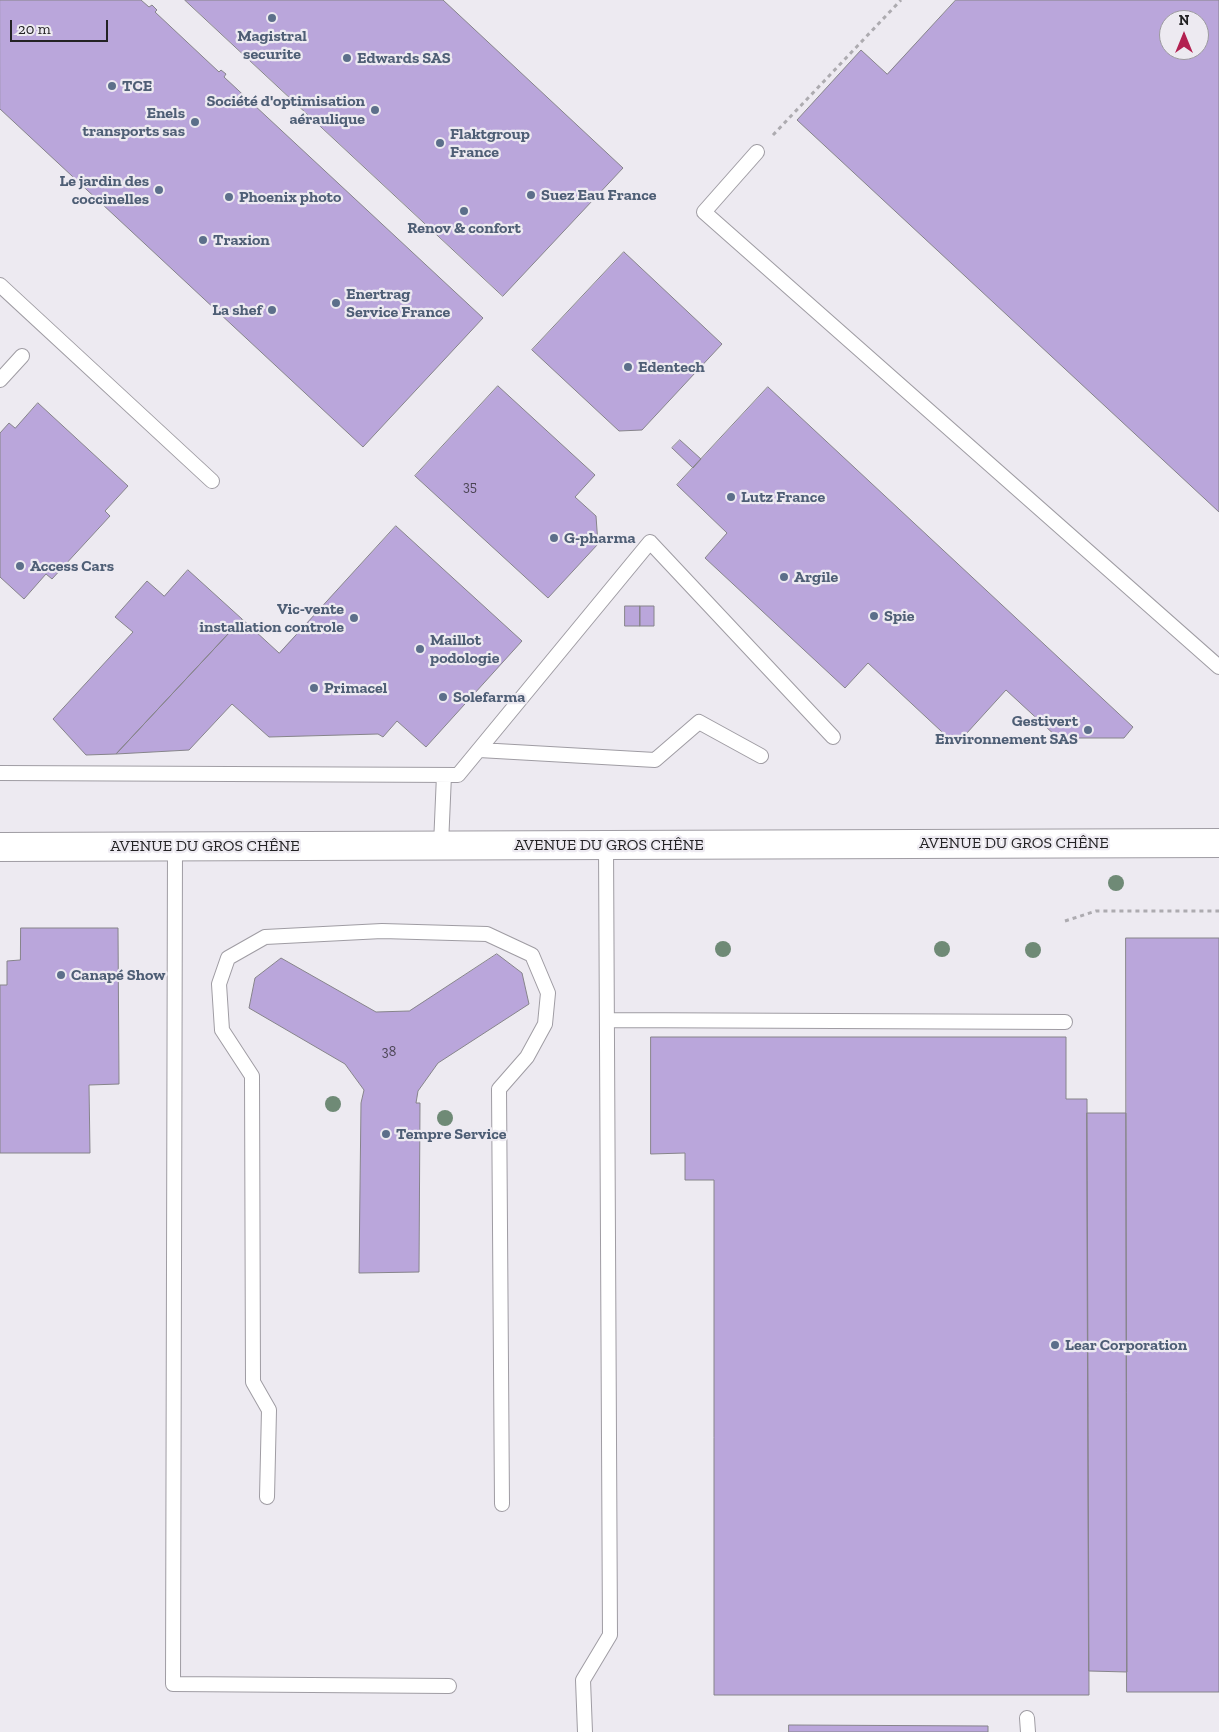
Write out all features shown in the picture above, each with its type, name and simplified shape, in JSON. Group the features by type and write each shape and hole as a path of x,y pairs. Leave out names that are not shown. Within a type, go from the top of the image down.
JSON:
{"street":[{"name":"AVENUE DU GROS CHÊNE","path":"0,847 1219,843"}],"lane":[{"path":"757,152 704,212 1219,667"},
{"path":"0,285 212,481"},
{"path":"0,380 22,356"},
{"path":"0,773 458,775 650,542 834,737"},
{"path":"479,750 655,760 699,722 761,756"},
{"path":"442,845 444,775"},
{"path":"585,1732 583,1680 610,1635 606,844"},
{"path":"176,846 173,1684 449,1686"},
{"path":"267,1497 269,1410 253,1382 252,1076 222,1030 219,984 228,958 265,936 382,931 487,934 532,954 548,993 545,1024 527,1057 499,1089 502,1504"},
{"path":"607,1020 1065,1022"},
{"path":"1027,1718 1028,1732"}],"path":[{"path":"757,152 901,0"},
{"path":"1065,921 1096,911 1219,910"}],"building":[{"path":"0,0 141,0 149,7 152,5 157,10 155,12 219,72 221,70 226,74 224,77 483,318 363,447 0,109"},
{"path":"185,0 443,0 623,168 503,296"},
{"path":"956,0 1219,0 1219,512 797,120 861,50 887,74"},
{"path":"624,252 722,344 642,430 619,431 532,350"},
{"path":"498,386 595,475 575,497 596,516 598,544 548,598 415,476"},
{"path":"768,387 1133,727 1124,738 1058,738 1006,690 956,745 868,663 845,688 705,558 727,533 677,485"},
{"path":"38,403 128,486 105,511 110,516 52,579 46,574 24,599 0,577 0,433 9,423 15,428"},
{"path":"680,440 701,459 693,468 672,448"},
{"path":"396,526 522,641 426,747 397,721 383,737 378,734 269,737 232,704 189,750 116,754 242,619 279,653"},
{"path":"188,570 242,619 116,754 86,755 53,719 133,632 115,617 147,581 164,596"},
{"path":"625,606 640,606 640,626 625,626"},
{"path":"640,606 654,606 654,626 640,626"},
{"path":"21,928 118,928 119,1084 89,1085 90,1153 0,1153 0,985 7,985 7,961 20,960"},
{"path":"1126,938 1219,938 1219,1692 1127,1692"},
{"path":"497,954 522,973 529,1004 438,1063 418,1091 416,1103 420,1103 419,1272 359,1273 361,1103 364,1090 345,1064 249,1008 255,978 281,958 376,1012 409,1011"},
{"path":"651,1037 1066,1037 1066,1099 1087,1099 1089,1695 714,1695 714,1180 685,1180 685,1153 651,1154"},
{"path":"1087,1113 1126,1113 1127,1672 1089,1671"},
{"path":"789,1725 988,1726 988,1732 789,1732"}],"place":[{"name":"Magistral securite","path":"272,18"},
{"name":"Edwards SAS","path":"347,58"},
{"name":"TCE","path":"112,86"},
{"name":"Société d'optimisation aéraulique","path":"375,110"},
{"name":"Enels transports sas","path":"195,122"},
{"name":"Flaktgroup France","path":"440,143"},
{"name":"Le jardin des coccinelles","path":"159,190"},
{"name":"Suez Eau France","path":"531,195"},
{"name":"Phoenix photo","path":"229,197"},
{"name":"Renov & confort","path":"464,211"},
{"name":"Traxion","path":"203,240"},
{"name":"Enertrag Service France","path":"336,303"},
{"name":"La shef","path":"272,310"},
{"name":"Edentech","path":"628,367"},
{"name":"Lutz France","path":"731,497"},
{"name":"G-pharma","path":"554,538"},
{"name":"Access Cars","path":"20,566"},
{"name":"Argile","path":"784,577"},
{"name":"Spie","path":"874,616"},
{"name":"Vic-vente installation controle","path":"354,618"},
{"name":"Maillot podologie","path":"420,649"},
{"name":"Primacel","path":"314,688"},
{"name":"Solefarma","path":"443,697"},
{"name":"Gestivert Environnement SAS","path":"1088,730"},
{"name":"Canapé Show","path":"61,975"},
{"name":"Tempre Service","path":"386,1134"},
{"name":"Lear Corporation","path":"1055,1345"}]}
